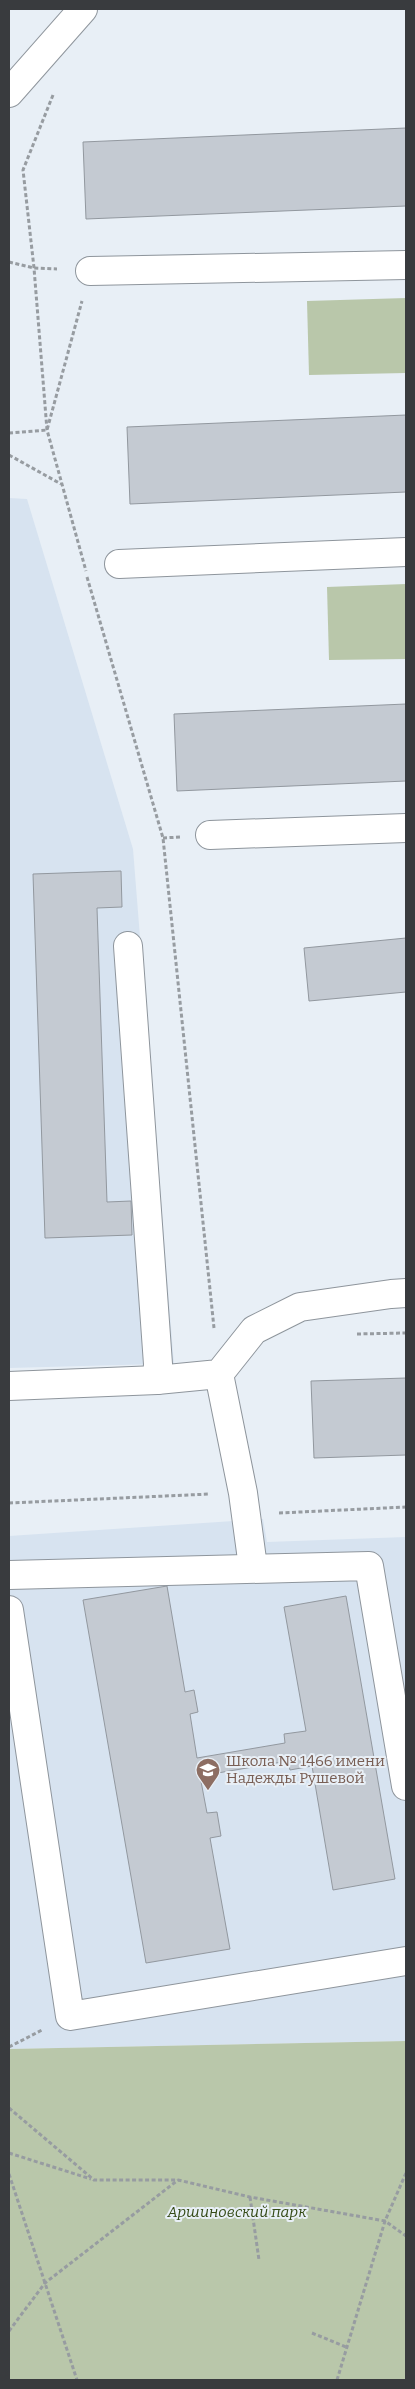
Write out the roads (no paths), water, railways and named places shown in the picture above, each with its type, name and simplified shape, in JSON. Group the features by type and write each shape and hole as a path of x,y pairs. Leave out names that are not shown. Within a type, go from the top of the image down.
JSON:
{"lane":[{"path":"9,93 83,9"},
{"path":"90,271 406,265"},
{"path":"119,564 406,552"},
{"path":"210,835 406,828"},
{"path":"128,946 158,1364 157,1380"},
{"path":"9,1386 157,1380 219,1374 254,1330 300,1306 391,1294 406,1294"},
{"path":"219,1374 244,1504 253,1567"},
{"path":"9,1575 253,1567 369,1566 406,1786"},
{"path":"9,1610 70,2016 406,1961"}],"place":[{"name":"Школа № 1466 имени Надежды Рушевой","path":"208,1791"}],"park label":[{"name":"Аршиновский парк","path":"237,2212"}]}
